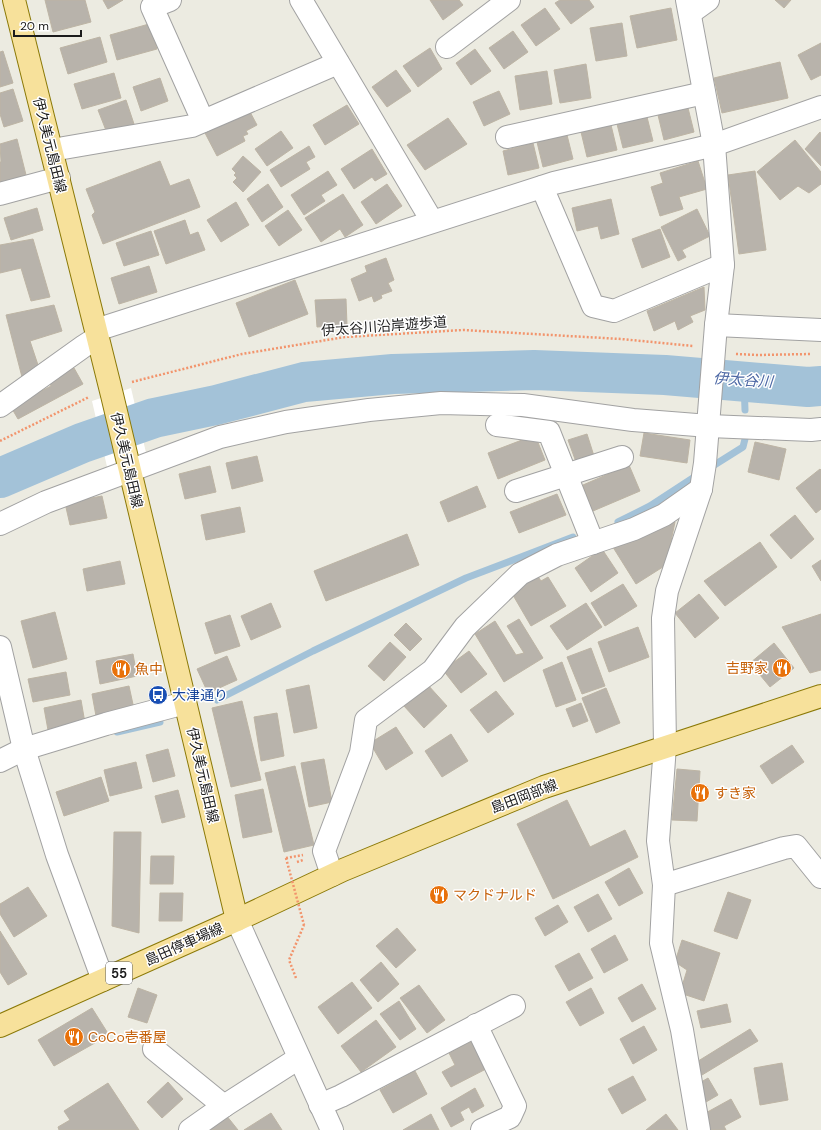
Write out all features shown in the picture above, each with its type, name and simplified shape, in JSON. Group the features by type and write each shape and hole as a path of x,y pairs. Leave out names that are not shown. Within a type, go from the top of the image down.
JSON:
{"main road":[{"name":"伊久美元島田線","path":"14,0 111,391 128,468 237,920"},
{"name":"島田岡部線","path":"237,920 332,875 544,787 821,696"},
{"name":"島田停車場線","path":"0,1026 237,920"}],"street":[{"path":"170,0 152,8 203,121"},
{"path":"302,0 432,221"},
{"path":"447,47 509,0"},
{"path":"699,1130 682,1030 661,944 664,885 658,841 665,746 663,618 667,591 703,476 709,422 716,325 723,265 714,145 688,7 708,0"},
{"path":"52,150 192,126 338,62"},
{"path":"507,137 704,93"},
{"path":"0,406 84,346 97,334 432,221 542,187 714,145 821,106"},
{"path":"0,194 58,178"},
{"path":"542,187 593,306 614,310 723,265"},
{"path":"716,325 821,330"},
{"path":"0,524 46,502 128,468 220,437 286,422 369,410 441,403 523,405 633,420 709,422 821,430"},
{"path":"497,425 549,432 593,543"},
{"path":"516,491 622,457"},
{"path":"332,875 324,851 361,753 366,720 433,670 465,627 520,574 557,555 634,528 664,514 703,476"},
{"path":"0,647 6,696 57,855 103,980"},
{"path":"0,761 24,749 106,724 185,703"},
{"path":"664,885 784,848 796,846 821,877"},
{"path":"237,920 332,1130"},
{"path":"320,1105 341,1096 514,1006"},
{"path":"476,1026 515,1106 510,1117 482,1130"},
{"path":"154,1049 224,1106"},
{"path":"190,1130 224,1106 299,1058"}],"path":[{"name":"伊太谷川沿岸遊歩道","path":"0,441 111,391 242,354 345,337 463,330 621,338 714,353 758,356 813,354"},
{"path":"286,858 304,925 289,960 296,978"}],"pier":[{"path":"131,388 147,457 108,471 92,401"}],"building":[{"path":"45,0 85,0 91,22 53,32"},
{"path":"103,0 123,0 108,9"},
{"path":"430,0 459,0 463,5 443,20"},
{"path":"560,0 589,0 594,7 571,24 555,3"},
{"path":"775,0 791,0 784,8"},
{"path":"545,8 560,29 536,46 521,25"},
{"path":"671,8 677,40 637,48 630,16"},
{"path":"622,23 627,56 596,61 590,28"},
{"path":"149,24 157,49 117,60 110,35"},
{"path":"513,31 528,52 504,69 489,48"},
{"path":"100,37 107,62 68,74 60,48"},
{"path":"821,43 821,75 811,80 798,55"},
{"path":"430,48 442,69 418,87 403,66"},
{"path":"475,49 491,71 471,85 456,63"},
{"path":"3,51 13,83 0,87 0,52"},
{"path":"780,62 788,98 722,113 714,78"},
{"path":"586,64 591,98 560,103 554,70"},
{"path":"396,70 411,91 387,107 372,87"},
{"path":"547,71 552,104 520,110 515,76"},
{"path":"114,73 121,98 82,109 74,84"},
{"path":"160,78 168,101 141,111 133,87"},
{"path":"13,89 23,121 4,127 0,114 0,93"},
{"path":"499,91 510,114 484,126 473,102"},
{"path":"126,100 134,124 107,133 98,110"},
{"path":"347,105 359,124 325,145 313,125"},
{"path":"688,108 694,132 664,140 658,115"},
{"path":"249,110 257,125 246,131 248,134 243,136 245,141 217,156 205,133"},
{"path":"647,117 653,141 623,148 617,124"},
{"path":"448,118 467,144 425,170 407,145"},
{"path":"611,125 617,150 587,157 581,132"},
{"path":"281,131 293,148 267,166 255,149"},
{"path":"820,132 821,134 821,166 805,149"},
{"path":"567,135 573,159 543,167 537,142"},
{"path":"17,139 26,175 0,183 0,144"},
{"path":"795,140 821,172 821,184 809,193 798,186 780,200 757,172"},
{"path":"533,143 539,168 508,175 503,151"},
{"path":"309,146 315,157 306,162 310,169 281,187 270,170"},
{"path":"372,149 387,174 375,181 372,177 354,189 341,169"},
{"path":"243,156 261,172 243,192 233,182 237,178 234,175 236,173 232,169"},
{"path":"160,161 170,186 189,179 200,207 103,244 92,215 95,212 86,189"},
{"path":"698,161 707,189 679,197 683,209 660,216 651,187 663,183 660,173"},
{"path":"328,171 337,185 321,195 325,201 304,215 291,195"},
{"path":"755,171 766,250 739,254 728,175"},
{"path":"268,184 283,207 262,222 247,199"},
{"path":"387,184 402,206 376,224 361,202"},
{"path":"343,194 363,225 345,237 340,229 321,242 305,218"},
{"path":"611,199 619,234 601,239 598,226 577,231 572,208"},
{"path":"236,202 249,225 221,242 207,220"},
{"path":"37,208 43,230 11,240 4,218"},
{"path":"697,209 710,236 682,250 686,257 678,261 661,227"},
{"path":"288,210 302,230 279,246 265,226"},
{"path":"185,220 190,235 198,232 205,250 166,264 154,231"},
{"path":"660,229 670,257 642,268 632,239"},
{"path":"151,231 159,255 124,266 116,243"},
{"path":"33,239 50,297 31,301 21,268 0,273 0,245"},
{"path":"386,258 394,280 388,283 392,291 381,295 382,298 374,302 372,296 359,301 351,279 367,272 365,266"},
{"path":"149,266 157,292 119,304 111,278"},
{"path":"295,280 308,314 249,337 236,303"},
{"path":"704,287 705,310 690,316 693,322 678,330 675,321 654,331 647,311"},
{"path":"346,299 347,325 317,327 315,300"},
{"path":"54,305 62,331 30,341 40,371 22,377 6,315"},
{"path":"74,368 83,384 18,419 11,407 51,386 49,381"},
{"path":"644,433 690,440 687,463 640,456"},
{"path":"587,434 594,456 576,462 568,440"},
{"path":"535,435 545,460 498,479 488,453"},
{"path":"755,442 786,449 779,480 748,472"},
{"path":"257,456 263,481 232,489 226,463"},
{"path":"629,465 640,491 593,511 583,485"},
{"path":"210,466 216,492 185,499 179,474"},
{"path":"820,469 821,509 816,513 796,488"},
{"path":"477,486 486,507 448,522 440,502"},
{"path":"557,494 566,515 519,533 510,512"},
{"path":"102,496 107,518 70,525 65,503"},
{"path":"240,507 245,532 206,540 201,515"},
{"path":"795,515 814,539 791,559 770,535"},
{"path":"675,522 666,565 636,584 611,544"},
{"path":"407,534 419,565 326,601 314,571"},
{"path":"760,542 777,567 725,606 704,581"},
{"path":"602,549 618,573 591,592 575,568"},
{"path":"821,560 821,581 812,566"},
{"path":"120,561 125,584 87,591 83,569"},
{"path":"537,575 541,581 548,577 566,606 531,626 510,590"},
{"path":"623,584 637,606 605,626 591,603"},
{"path":"699,594 719,618 695,638 675,613"},
{"path":"271,603 281,627 251,640 241,616"},
{"path":"586,603 602,627 567,650 550,626"},
{"path":"55,612 67,659 33,668 21,621"},
{"path":"821,614 821,670 810,673 782,627"},
{"path":"230,615 240,646 215,654 205,623"},
{"path":"519,619 543,658 504,682 475,634 495,621 516,655 524,653 507,626"},
{"path":"406,623 422,639 410,651 394,635"},
{"path":"638,627 649,657 609,672 598,642"},
{"path":"390,642 406,657 384,681 368,666"},
{"path":"774,643 794,668 770,687 750,663"},
{"path":"591,648 605,686 582,694 567,657"},
{"path":"469,651 487,674 461,693 443,670"},
{"path":"133,654 137,676 100,684 96,661"},
{"path":"227,656 237,680 208,693 197,669"},
{"path":"562,662 576,700 556,707 543,670"},
{"path":"66,672 70,695 33,702 28,679"},
{"path":"427,684 447,706 424,728 404,706"},
{"path":"309,685 317,728 294,733 286,690"},
{"path":"129,686 134,709 96,716 92,694"},
{"path":"606,688 620,723 596,733 582,698"},
{"path":"496,691 514,714 488,733 470,710"},
{"path":"81,700 85,723 48,730 44,708"},
{"path":"242,701 261,780 231,787 212,708"},
{"path":"581,703 588,721 573,727 566,709"},
{"path":"277,713 284,756 261,761 254,717"},
{"path":"396,727 413,753 386,770 370,743"},
{"path":"451,734 468,761 442,777 425,751"},
{"path":"792,745 804,762 772,784 760,766"},
{"path":"168,749 175,776 153,782 146,755"},
{"path":"324,759 332,802 309,807 301,763"},
{"path":"136,762 142,788 110,796 104,770"},
{"path":"295,766 314,845 284,852 265,773"},
{"path":"677,769 700,771 697,821 672,820"},
{"path":"101,777 109,801 64,816 56,792"},
{"path":"263,789 272,832 243,838 235,795"},
{"path":"178,790 185,817 162,823 155,796"},
{"path":"567,800 590,847 625,830 638,857 553,899 517,824"},
{"path":"114,832 141,832 139,933 112,926"},
{"path":"151,856 174,856 173,884 150,884"},
{"path":"629,868 643,893 619,906 605,882"},
{"path":"28,887 47,916 14,937 0,914 0,904"},
{"path":"728,892 751,900 737,939 714,931"},
{"path":"160,893 183,893 182,921 159,921"},
{"path":"598,894 612,919 588,932 574,907"},
{"path":"558,905 568,922 545,936 535,918"},
{"path":"397,928 416,950 396,968 376,946"},
{"path":"0,931 27,974 8,985 0,972"},
{"path":"615,935 628,960 604,973 591,949"},
{"path":"682,940 720,953 704,1001 680,993 687,970 675,962"},
{"path":"579,953 593,978 569,991 555,966"},
{"path":"381,962 399,984 378,1002 360,980"},
{"path":"352,982 372,1008 338,1034 318,1007"},
{"path":"642,984 656,1009 632,1022 618,998"},
{"path":"419,985 445,1020 427,1033 400,998"},
{"path":"138,988 157,995 147,1023 128,1017"},
{"path":"591,988 604,1013 580,1026 566,1002"},
{"path":"399,1001 416,1029 400,1040 380,1014"},
{"path":"727,1004 731,1022 701,1028 697,1011"},
{"name":"CoCo壱番屋","path":"92,1008 109,1035 54,1066 38,1040"},
{"path":"376,1020 396,1047 361,1072 341,1046"},
{"path":"644,1026 657,1050 633,1064 620,1039"},
{"path":"750,1029 758,1041 702,1075 695,1063"},
{"path":"472,1041 486,1069 451,1087 442,1072 455,1065 449,1053"},
{"path":"782,1063 788,1100 760,1105 754,1068"},
{"path":"415,1071 427,1094 393,1113 380,1090"},
{"path":"633,1076 646,1100 622,1114 608,1089"},
{"path":"708,1078 718,1095 706,1102 696,1085"},
{"path":"168,1082 183,1099 162,1118 147,1102"},
{"path":"108,1083 139,1130 59,1130 58,1127 70,1120 64,1111"},
{"path":"475,1088 484,1106 472,1113 469,1107 460,1112 464,1120 451,1127 441,1108"},
{"path":"731,1099 741,1117 724,1126 726,1130 710,1130 702,1115"},
{"path":"271,1113 282,1130 244,1130"},
{"path":"431,1114 439,1130 403,1130"},
{"path":"666,1114 678,1130 646,1130"},
{"path":"226,1115 238,1130 209,1130"}],"waterway":[{"name":"伊太谷川","path":"0,478 82,443 154,418 216,405 304,382 393,374 534,370 665,375 808,387 821,386"},
{"name":"伊太谷川","path":"744,382 745,410"},
{"path":"708,469 743,447 745,439"},
{"path":"618,522 650,506 699,474"},
{"path":"217,700 313,651 466,578 573,537"},
{"path":"117,732 160,722"}],"place":[{"name":"吉野家","path":"782,668"},
{"name":"魚中","path":"121,669"},
{"name":"大津通り","path":"158,695"},
{"name":"すき家","path":"700,793"},
{"name":"マクドナルド","path":"439,895"},
{"name":"CoCo壱番屋","path":"74,1037"}]}
